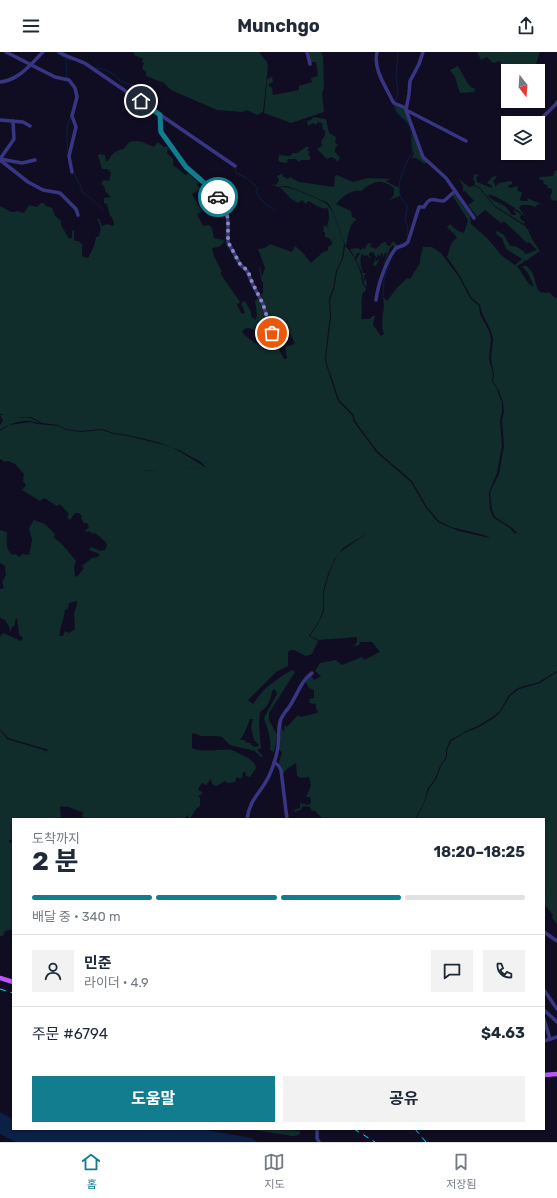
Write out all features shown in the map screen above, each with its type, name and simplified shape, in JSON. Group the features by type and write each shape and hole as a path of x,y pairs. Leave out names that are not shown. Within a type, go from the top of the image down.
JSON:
{"main road":[{"path":"0,978 12,982"},
{"path":"545,1075 557,1074"}],"street":[{"path":"6,52 55,77 69,80 75,88 77,100 72,117 76,126 69,156 72,172"},
{"path":"0,82 15,78 43,52"},
{"path":"59,52 66,57 83,62 235,166"},
{"path":"307,52 310,64"},
{"path":"377,52 375,62 377,68 395,104 466,141"},
{"path":"423,52 421,60 410,81 406,109 423,157 446,178 453,193 474,218"},
{"path":"544,116 557,102"},
{"path":"160,115 161,132 186,167 214,191 227,212 228,242 240,264 248,271 263,304 272,333 270,337"},
{"path":"0,120 23,122 30,126"},
{"path":"0,159 14,139 13,121"},
{"path":"0,159 22,163 35,160"},
{"path":"0,159 28,182 43,190 60,194 76,209 78,215"},
{"path":"376,300 377,292 390,258 396,248 408,242 419,207 424,207 432,199 444,201 453,193"},
{"path":"247,818 249,808 269,776 274,762 278,747 281,717 292,702 302,683 312,673"},
{"path":"274,762 281,770 287,818"},
{"path":"545,933 557,941"},
{"path":"545,991 557,1009"},
{"path":"545,1012 557,1022"},
{"path":"545,1022 550,1039"},
{"path":"545,1041 557,1037"},
{"path":"317,1130 319,1142"}],"green space":[{"path":"134,52 259,52 267,62 268,66 263,112 257,115 247,110 242,112 217,110 171,90 164,83 146,76 146,72 142,69 144,63 142,62 143,59 134,55"},
{"path":"308,52 321,52 323,56 324,88 322,93 324,112 291,123 264,113 267,79 272,77 273,82 269,84 269,86 272,88 273,95 299,90 299,86 312,82 311,78 318,76 316,62 311,62"},
{"path":"477,52 540,52 536,64 501,64 501,66 500,61 493,63 487,57 481,60"},
{"path":"458,66 468,84 474,88 474,92 460,93 455,77 450,70"},
{"path":"395,104 404,108 427,162 425,164 416,158 412,158 414,154 412,148 411,128 395,108"},
{"path":"313,117 326,119 329,133 336,137 335,142 338,145 335,148 335,152 340,158 337,162 336,159 331,157 327,159 317,149 322,146 321,142 325,136 325,130 323,130 322,123 318,122 316,125 313,123 308,126 307,121 311,120"},
{"path":"137,141 154,147 158,142 164,147 167,146 167,153 173,159 173,165 186,175 188,173 198,182 197,185 201,189 192,194 202,211 197,214 203,226 209,225 212,228 214,238 224,240 218,247 212,248 214,256 222,272 220,273 240,302 237,305 242,314 245,313 241,303 245,301 251,312 251,316 255,320 257,315 255,300 260,300 270,335 256,327 255,330 246,328 242,332 266,350 273,345 277,346 284,359 287,358 285,347 295,344 290,333 283,335 278,334 271,324 261,294 263,293 263,282 259,268 260,267 262,277 265,268 258,249 265,248 270,244 292,252 295,246 311,263 322,253 328,250 328,247 332,244 329,238 325,237 325,232 323,232 324,225 330,232 327,226 329,219 328,208 321,207 308,201 306,204 302,200 298,203 279,188 285,187 299,191 327,204 333,212 344,243 342,259 336,271 333,289 329,299 330,315 325,358 338,401 352,415 354,422 377,453 411,482 426,508 438,522 459,531 490,538 484,535 451,527 439,521 427,507 412,481 378,452 355,421 353,414 339,400 326,358 331,316 330,300 334,289 337,271 343,259 345,246 356,262 361,274 362,283 366,288 362,295 361,319 369,319 375,316 373,325 381,336 384,334 382,325 384,307 383,297 387,301 407,278 410,279 420,263 423,247 432,247 441,253 459,277 470,298 479,306 480,314 489,331 491,339 489,359 493,374 492,381 497,389 502,403 500,420 502,446 497,473 489,492 490,510 494,518 510,528 515,534 517,533 511,527 495,517 492,510 490,492 499,474 504,446 502,420 504,412 503,403 499,391 493,381 494,374 491,359 493,339 491,331 482,313 480,305 471,297 460,276 447,257 451,244 457,238 447,227 450,224 458,231 464,233 468,220 452,195 454,192 470,216 471,224 488,239 502,256 515,265 522,259 506,249 502,238 497,235 497,231 504,235 510,246 521,249 526,254 537,250 529,242 527,243 504,221 501,223 485,210 477,217 468,205 474,201 465,191 463,192 463,186 459,179 469,187 474,186 480,189 495,207 525,226 540,251 526,261 524,260 524,262 517,266 529,284 534,287 528,273 522,266 526,266 532,272 536,286 540,292 549,292 555,298 557,297 557,671 539,682 518,688 509,695 500,711 494,716 450,740 446,750 446,757 440,766 435,779 428,788 423,805 416,818 322,818 314,810 312,811 310,807 303,806 302,809 295,812 294,810 300,808 300,803 308,805 311,803 310,797 306,797 311,785 309,777 301,778 297,776 296,763 287,769 282,775 282,767 279,763 282,752 279,750 281,721 284,732 285,725 287,727 298,715 301,717 317,713 318,711 316,709 316,704 310,703 309,699 314,698 314,690 309,688 305,681 311,675 314,680 321,676 315,671 320,663 336,660 342,665 362,657 364,660 380,652 372,642 360,642 359,645 354,646 357,642 357,637 318,640 310,636 319,622 324,611 324,592 334,561 340,552 334,560 328,574 323,592 323,610 319,621 309,636 318,641 312,654 306,656 294,650 290,650 288,653 288,666 276,672 248,700 253,704 271,684 292,670 295,672 269,713 269,720 277,735 274,752 270,750 270,738 264,718 277,694 275,689 272,691 270,701 267,706 260,712 259,725 261,748 257,750 263,757 255,751 230,745 222,737 201,736 193,733 192,748 200,750 231,750 251,760 255,764 256,768 250,777 246,776 245,771 240,779 238,777 235,779 236,782 228,783 225,781 216,786 212,784 211,779 206,785 202,783 198,789 202,794 198,796 200,798 200,806 196,809 191,818 188,818 189,815 186,818 84,818 82,816 83,812 77,811 70,807 60,807 61,818 12,818 12,840 9,840 9,842 12,844 12,929 5,931 3,936 0,936 0,730 7,739 47,751 49,750 8,738 0,729 0,637 3,633 21,641 23,638 19,634 17,618 10,633 9,626 5,620 0,617 0,589 4,588 2,582 6,575 5,566 0,563 0,530 7,533 8,550 12,555 16,554 19,557 23,554 29,555 32,540 29,528 34,520 45,524 55,534 54,538 61,543 76,561 74,567 75,576 77,577 84,568 82,566 92,558 98,557 100,554 89,550 91,547 100,551 105,550 107,545 106,542 95,533 93,534 89,531 85,531 89,527 87,523 84,523 81,518 82,516 79,513 75,513 70,520 67,517 69,514 60,504 57,506 44,498 40,501 22,490 26,485 23,481 24,474 15,464 8,461 4,462 0,459 0,431 9,425 31,422 58,426 66,430 80,432 102,430 170,446 102,429 80,431 66,429 58,425 42,423 31,417 16,418 0,414 0,206 11,212 17,211 24,213 29,205 37,207 41,203 44,203 46,206 52,208 55,216 61,221 61,225 69,239 72,238 72,231 74,230 75,241 82,244 83,257 88,258 95,243 96,237 98,237 100,232 100,226 97,219 99,219 102,226 107,224 113,226 114,224 107,204 104,203 104,198 111,197 105,191 102,184 103,180 109,181 111,172 107,169 102,169 98,156 99,154 105,155 106,161 108,161 116,151 124,149 129,142","holes":["173,448 201,462 206,467 140,471 205,467","368,533 340,552 343,548","77,601 74,613 75,629 69,633 65,631 63,636 59,636 65,610 68,609 69,603","250,719 253,719 251,727 254,740 259,745 256,747 251,745 251,743 240,740"]},
{"path":"307,146 309,148 307,150 310,152 308,155 310,156 310,160 301,160 299,162 296,159 288,159 287,163 280,162 278,160 279,155 290,156"},
{"path":"557,170 556,201 552,200 550,197 552,189 548,188 539,177 553,176"},
{"path":"284,173 282,176 288,179 290,177 299,182 334,187 335,176 337,175 353,182 368,178 391,179 386,181 399,187 400,196 390,200 394,195 394,188 385,183 377,182 369,185 361,191 350,192 341,199 336,204 351,211 352,217 356,220 350,228 346,246 333,211 328,203 286,186 278,187 271,184 276,185 279,180 277,176"},
{"path":"479,174 476,178 477,182 492,188 492,186 487,183 492,177 497,176 493,182 495,183 495,187 499,183 510,181 512,184 507,186 510,188 518,186 517,189 522,193 520,200 528,201 527,198 543,205 538,204 535,207 521,205 519,208 526,217 497,197 487,195 506,207 512,215 516,214 513,209 522,215 520,216 521,220 525,222 524,224 495,206 480,188 474,185 474,175"},
{"path":"385,240 387,245 390,246 393,241 398,246 395,248 393,245 390,248 383,267 387,253 385,253 382,259 383,254 381,253 380,257 378,254 375,261 380,258 376,266 373,265 376,257 373,252 369,253 369,256 371,257 370,259 367,255 365,256 362,254 361,256 363,273 366,273 364,276 364,282 366,278 367,287 364,284 362,272 356,260 360,253 357,253 355,258 350,249 365,249 368,243 373,244 370,245 371,247 376,249 385,242"},
{"path":"0,415 7,415 16,418 31,418 40,423 31,421 19,422 0,430 0,425 3,421"},
{"path":"557,672 557,925 552,917 553,915 545,905 545,818 417,818 429,789 447,757 447,750 451,741 495,717 501,711 510,696 519,689 540,683"},
{"path":"254,1130 300,1131 299,1135 293,1136"}],"water":[{"path":"0,1112 12,1118 12,1130 207,1130 251,1138 258,1142 16,1142 0,1134"}],"waterway":[{"path":"56,52 66,59 71,60"},
{"path":"395,101 398,94 396,76 398,52"},
{"path":"66,59 67,78"},
{"path":"95,68 103,69 115,75 120,81 135,86 143,91 155,109"},
{"path":"394,105 396,112 410,127 413,153 404,168 399,187 401,198 407,206 405,221 408,226 407,236"},
{"path":"68,152 67,129 71,116"},
{"path":"158,121 158,131 165,141"},
{"path":"180,162 199,180"},
{"path":"235,167 236,173 245,177 258,188 256,192 260,199 275,211"},
{"path":"74,173 82,192 103,210"},
{"path":"226,231 225,243 231,251"},
{"path":"393,255 398,249"},
{"path":"233,254 235,261 242,269"},
{"path":"383,296 384,280 391,258"}],"railway":[{"path":"0,989 12,993"},
{"path":"356,1130 375,1142"},
{"path":"416,1130 426,1142"}],"way so far":[{"path":"218,197 227,212 228,242 241,266 248,271 263,304 272,333"}],"route":[{"path":"141,101 160,115 161,132 183,164 188,170 214,191 218,197"}]}
